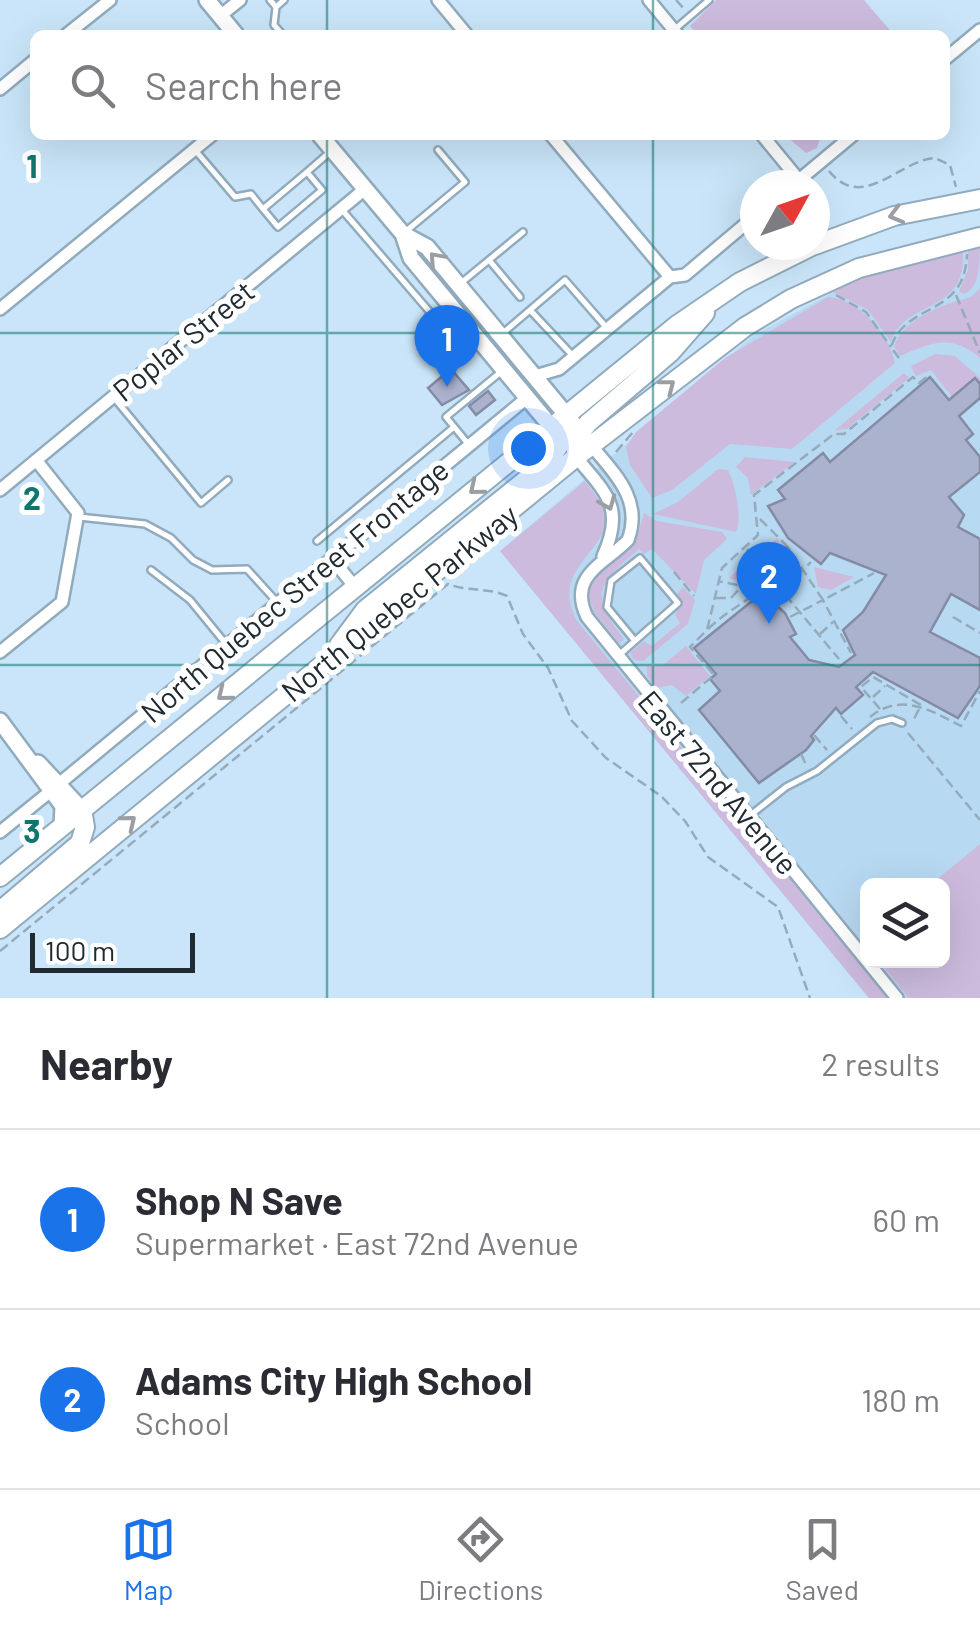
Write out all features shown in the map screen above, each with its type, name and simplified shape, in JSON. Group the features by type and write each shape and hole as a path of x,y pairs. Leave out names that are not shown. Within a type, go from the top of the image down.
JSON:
{"main road":[{"path":"207,0 232,30"},
{"name":"East 72nd Avenue","path":"324,140 403,234 412,258 474,334 528,397 571,436"},
{"name":"North Quebec Parkway","path":"830,239 894,216 980,199"},
{"name":"East 72nd Avenue","path":"403,234 427,247 501,335 535,376 571,436"},
{"name":"North Quebec Parkway","path":"0,877 355,587 571,436 776,306 877,262 980,237"},
{"name":"North Quebec Parkway","path":"0,929 336,653 717,296 786,260"},
{"path":"0,722 82,810 85,827 80,843 0,911"},
{"path":"56,786 63,806 62,826"}],"street":[{"path":"72,30 110,0"},
{"path":"220,16 240,0"},
{"path":"438,0 463,30"},
{"path":"648,0 673,30"},
{"path":"950,55 980,30"},
{"path":"0,89 30,64"},
{"path":"0,309 206,140"},
{"path":"555,140 670,278"},
{"path":"766,140 787,170"},
{"path":"811,170 847,140"},
{"name":"Poplar Street","path":"0,490 365,189"},
{"path":"535,376 556,372 670,278 685,275 740,229"},
{"name":"North Quebec Street Frontage","path":"0,832 528,397"},
{"name":"East 72nd Avenue","path":"571,436 623,484 633,510 628,540 603,556"},
{"name":"East 72nd Avenue","path":"571,436 612,507 613,534 603,556 584,580 581,600 586,617 898,998"},
{"path":"0,652 62,602 78,517 36,460"},
{"path":"333,560 355,587"}],"lane":[{"path":"270,0 276,6"},
{"path":"278,30 274,25 276,6 284,0"},
{"path":"678,30 709,0"},
{"path":"194,149 235,197 250,194 278,228 322,190 307,172"},
{"path":"263,209 332,150"},
{"path":"403,234 465,182 438,150"},
{"path":"341,209 460,346 474,334"},
{"path":"459,285 523,232"},
{"path":"489,260 520,297"},
{"path":"501,335 566,280 608,329"},
{"path":"530,310 574,357"},
{"path":"470,445 446,417 504,369"},
{"path":"113,397 202,503 228,480"},
{"path":"317,541 454,427"},
{"path":"78,517 144,524 171,538 192,560 212,570 247,569 279,604"},
{"path":"616,657 635,641 678,603 640,558 611,581 607,607 635,641"},
{"path":"151,570 190,600 228,646"},
{"path":"748,817 786,787 817,772 876,723 892,719 902,723"}],"path":[{"path":"676,0 690,16"},
{"path":"830,172 849,186 867,187 935,158 950,166 956,186"},
{"path":"891,347 904,324 952,297 964,277 966,252"},
{"path":"828,293 866,312 899,358"},
{"path":"956,295 980,353"},
{"path":"909,371 919,383 927,377"},
{"path":"707,630 722,568 758,536 754,495 834,434 844,434 913,376"},
{"path":"616,452 634,431"},
{"path":"757,517 804,568 851,653"},
{"path":"772,578 787,546"},
{"path":"746,548 839,659"},
{"path":"718,581 775,597 811,562"},
{"path":"674,572 694,596"},
{"path":"790,617 874,573"},
{"path":"0,951 448,584 508,596 523,634 548,668 572,721 606,758 661,796 685,821 708,857 778,906 810,998"},
{"path":"731,598 742,586"},
{"path":"714,598 746,602 761,590"},
{"path":"681,703 714,676 690,647 736,602"},
{"path":"953,617 980,634"},
{"path":"820,635 834,621"},
{"path":"880,709 861,687 873,677 921,705 913,721"},
{"path":"871,699 886,685"},
{"path":"841,716 853,731"},
{"path":"908,733 980,820"},
{"path":"814,736 828,751"},
{"path":"801,754 808,768"}],"shaded area":[{"path":"716,0 864,0 890,30 694,30 690,26"},
{"path":"791,140 819,140 817,148 806,153"},
{"path":"980,248 980,998 869,998 500,551 753,336 857,279 953,250"},
{"path":"980,248 979,269 973,287 964,294 959,291 968,270 968,249"},
{"path":"967,249 963,251 962,272 955,286 946,297 909,318 891,342 868,310 833,292 905,262"},
{"path":"980,288 980,358 949,343 900,356 894,347 906,328 938,308 971,297"},
{"path":"828,297 850,304 871,320 887,341 895,363 792,449 730,444 672,490 652,498 630,465 626,447 636,432 725,358"},
{"path":"935,354 955,356 980,378 980,384 974,378 952,397 931,370 916,376 911,366"},
{"path":"904,373 909,378 847,429 835,430"},
{"path":"745,457 795,462 751,495 748,478 736,467"},
{"path":"718,469 728,470 733,482 738,508 736,532 653,514 678,502"},
{"path":"585,481 609,514 605,529 570,588 570,603 577,621 888,998 869,998 500,551"},
{"path":"644,513 657,521 722,532 727,539 704,560 696,594 652,549 644,554 639,549 625,561 607,581 602,600 624,639 619,643 594,612 588,593 601,565 638,534"},
{"path":"777,538 783,549 773,573 757,555"},
{"path":"751,559 769,581 766,589 729,578"},
{"path":"814,567 854,577 831,590 818,587"},
{"path":"683,587 695,600 688,624 643,661 634,660 630,653 644,641 652,646 680,623 675,615 682,603 677,594"},
{"path":"686,646 710,676 686,696 672,685 656,688 647,676 647,666 663,665"},
{"path":"980,844 980,998 909,998 884,968 950,968 950,878 939,878"}],"building":[{"path":"451,369 469,390 442,405 428,388"},
{"path":"930,377 949,400 975,378 980,384 980,398 959,416 973,434 966,440 980,457 980,472 949,497 964,515 958,527 980,539 980,610 951,594 930,632 980,658 980,686 958,718 873,672 856,687 863,695 841,714 836,708 811,736 814,740 806,750 759,783 699,710 720,691 710,679 716,674 694,648 762,593 785,613 796,634 790,637 809,660 839,667 855,655 843,630 863,612 886,575 830,553 821,564 788,538 768,506 785,499 778,490 823,453 830,462"},
{"path":"488,391 495,400 476,415 469,406"}],"place":[{"name":"Shop N Save","path":"447,387"},
{"name":"Adams City High School","path":"769,624"}]}
